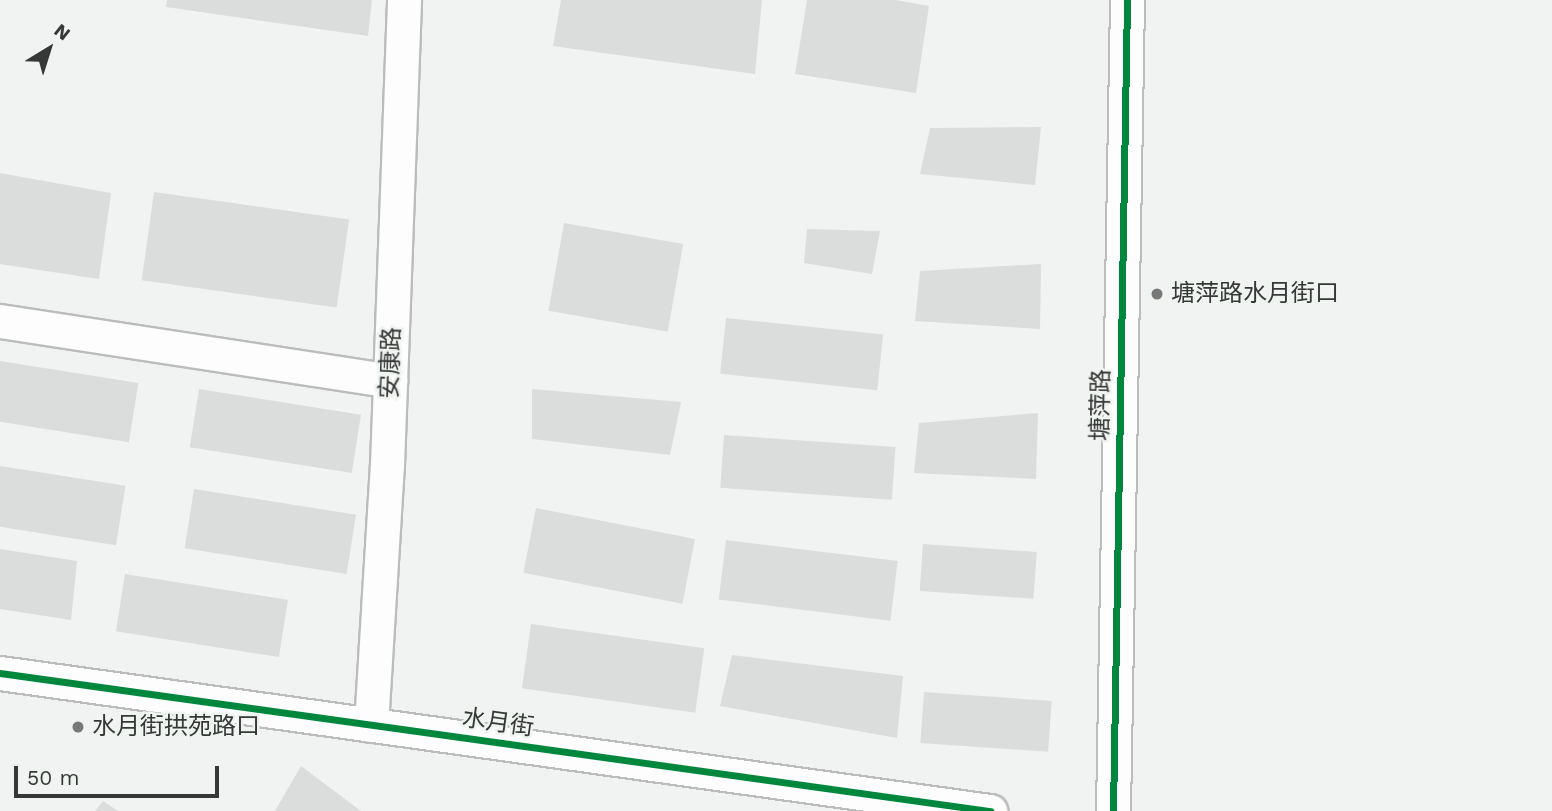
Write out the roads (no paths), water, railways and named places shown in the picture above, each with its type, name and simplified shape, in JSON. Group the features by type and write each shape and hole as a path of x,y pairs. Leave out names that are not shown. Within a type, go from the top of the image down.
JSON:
{"street":[{"name":"安康路","path":"372,725 390,381 404,0"},
{"name":"塘萍路","path":"1113,811 1127,0"},
{"path":"0,321 390,381"},
{"name":"水月街","path":"0,673 990,811"}],"place":[{"name":"塘萍路水月街口","path":"1157,294"},
{"name":"水月街拱苑路口","path":"78,727"}]}
